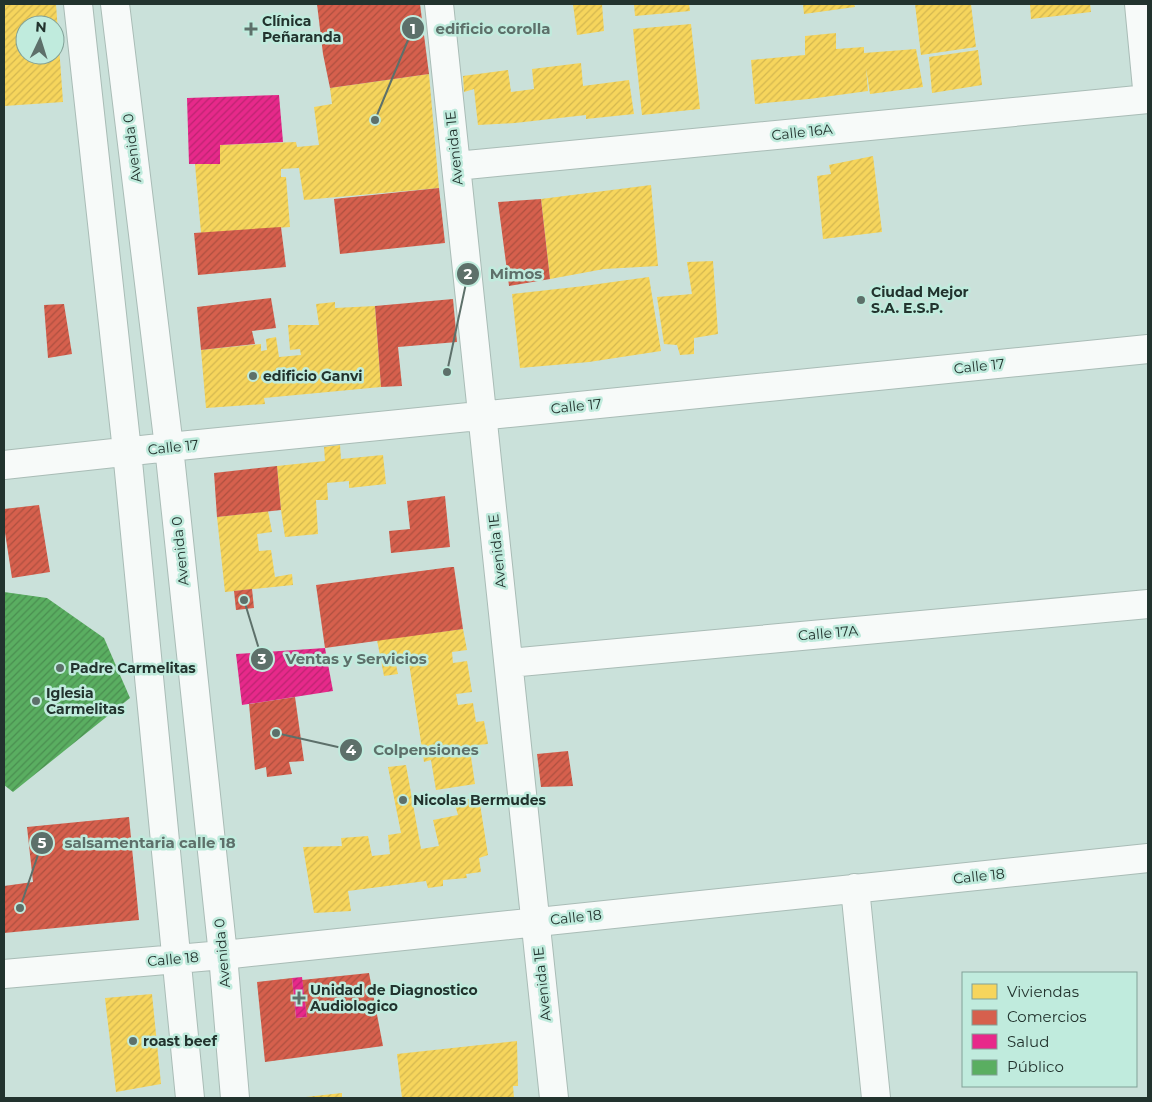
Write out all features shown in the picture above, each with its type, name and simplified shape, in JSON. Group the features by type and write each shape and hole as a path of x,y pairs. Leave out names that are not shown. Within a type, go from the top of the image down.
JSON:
{"street":[{"path":"78,4 127,452 190,1098"},
{"name":"Avenida 0","path":"115,4 168,447 223,954 235,1098"},
{"name":"Avenida 1E","path":"439,4 554,1098"},
{"path":"1138,4 1148,99"},
{"name":"Calle 16A","path":"456,166 1148,99"},
{"name":"Calle 17","path":"4,465 1148,349"},
{"name":"Calle 17A","path":"508,663 1148,604"},
{"name":"Calle 18","path":"4,974 223,954 1148,858"},
{"path":"855,888 876,1098"}],"building: Viviendas":[{"path":"4,4 56,4 57,15 15,15 15,65 60,65 63,102 4,106"},
{"path":"573,4 602,4 604,31 577,35"},
{"path":"634,4 689,4 690,11 635,16"},
{"path":"803,4 854,4 855,7 804,14"},
{"path":"915,4 971,4 976,47 921,55"},
{"path":"1030,4 1090,4 1091,12 1031,19"},
{"path":"691,24 700,109 642,115 633,29"},
{"path":"836,33 836,49 864,47 864,53 916,49 923,87 870,94 866,68 868,91 755,104 751,60 805,55 805,36"},
{"path":"978,50 982,85 932,93 929,57"},
{"path":"581,63 583,86 629,80 634,114 586,119 586,115 478,125 474,89 464,92 463,76 508,70 511,92 534,89 532,69"},
{"path":"429,74 439,188 304,200 299,168 281,169 281,177 286,177 290,227 201,233 195,164 220,164 220,145 296,142 297,147 319,145 314,107 332,104 330,88"},
{"path":"873,156 882,232 823,239 817,176 831,174 829,165"},
{"path":"651,185 658,266 604,269 550,279 541,199"},
{"path":"713,261 718,334 694,338 694,354 680,355 677,345 664,344 657,297 692,294 687,262"},
{"path":"649,277 661,351 589,362 520,368 512,294"},
{"path":"335,302 335,308 375,306 381,387 264,398 265,404 206,408 201,350 261,344 261,351 267,350 266,339 276,337 279,357 301,355 300,349 290,350 288,325 319,325 316,304"},
{"path":"340,445 341,459 383,455 386,484 349,488 349,481 327,483 328,500 316,500 318,534 285,537 277,466 325,461 324,447"},
{"path":"268,511 272,532 257,534 259,551 271,550 275,577 292,574 293,585 225,592 217,517"},
{"path":"463,629 467,650 452,652 453,663 467,661 472,692 456,694 458,705 473,703 476,722 484,721 488,744 477,745 479,756 471,757 475,784 436,790 431,760 424,762 409,663 396,665 398,674 384,676 377,640"},
{"path":"406,765 421,849 439,846 433,820 458,815 454,801 479,798 488,855 479,858 481,872 466,874 467,878 443,880 443,886 428,888 426,881 348,891 351,911 314,913 303,847 342,846 341,838 368,836 372,856 390,854 388,835 401,833 388,767"},
{"name":"roast beef","path":"152,994 161,1084 116,1092 105,998"},
{"path":"517,1041 518,1086 513,1086 514,1098 402,1098 397,1054"},
{"path":"342,1093 342,1098 306,1098 306,1097"}],"building: Comercios":[{"path":"317,4 420,4 429,74 330,88 323,54"},
{"path":"439,188 445,243 340,254 334,199"},
{"path":"541,199 550,279 509,286 498,202"},
{"path":"281,227 286,267 198,275 194,233"},
{"path":"271,298 276,328 252,331 255,344 201,350 197,307"},
{"path":"453,299 457,342 398,347 402,386 381,387 375,306"},
{"path":"64,304 72,354 48,358 44,305"},
{"path":"277,466 281,510 217,517 214,473"},
{"path":"445,496 450,547 391,553 389,531 410,529 407,501"},
{"path":"39,505 50,572 12,578 4,526 4,509"},
{"path":"454,567 463,629 325,648 316,585"},
{"path":"252,589 254,608 236,610 234,591"},
{"path":"295,697 304,761 289,762 292,774 267,777 266,767 255,770 249,704"},
{"path":"568,751 573,786 541,787 537,754"},
{"path":"129,817 139,920 4,933 4,886 33,882 27,827"},
{"path":"369,973 383,1046 265,1062 257,982 292,978 296,1018 307,1017 302,980"}],"building: Salud":[{"path":"279,95 283,142 220,145 220,164 189,164 187,98"},
{"path":"325,648 333,691 242,705 236,654"},
{"name":"Unidad de Diagnostico Audiologico","path":"302,977 307,1017 296,1018 292,978"}],"building: Público":[{"name":"Padre Carmelitas","path":"4,592 47,598 104,638 130,698 13,792 4,785"}],"place":[{"name":"Clínica Peñaranda","path":"251,29"},
{"name":"edificio corolla","path":"375,120"},
{"name":"Ciudad Mejor S.A. E.S.P.","path":"861,300"},
{"name":"Mimos","path":"447,372"},
{"name":"edificio Ganvi","path":"253,376"},
{"name":"Ventas y Servicios","path":"244,600"},
{"name":"Padre Carmelitas","path":"60,668"},
{"name":"Iglesia Carmelitas","path":"36,701"},
{"name":"Colpensiones","path":"276,733"},
{"name":"Nicolas Bermudes","path":"403,800"},
{"name":"salsamentaria calle 18","path":"20,908"},
{"name":"Unidad de Diagnostico Audiologico","path":"299,998"},
{"name":"roast beef","path":"133,1041"}]}
